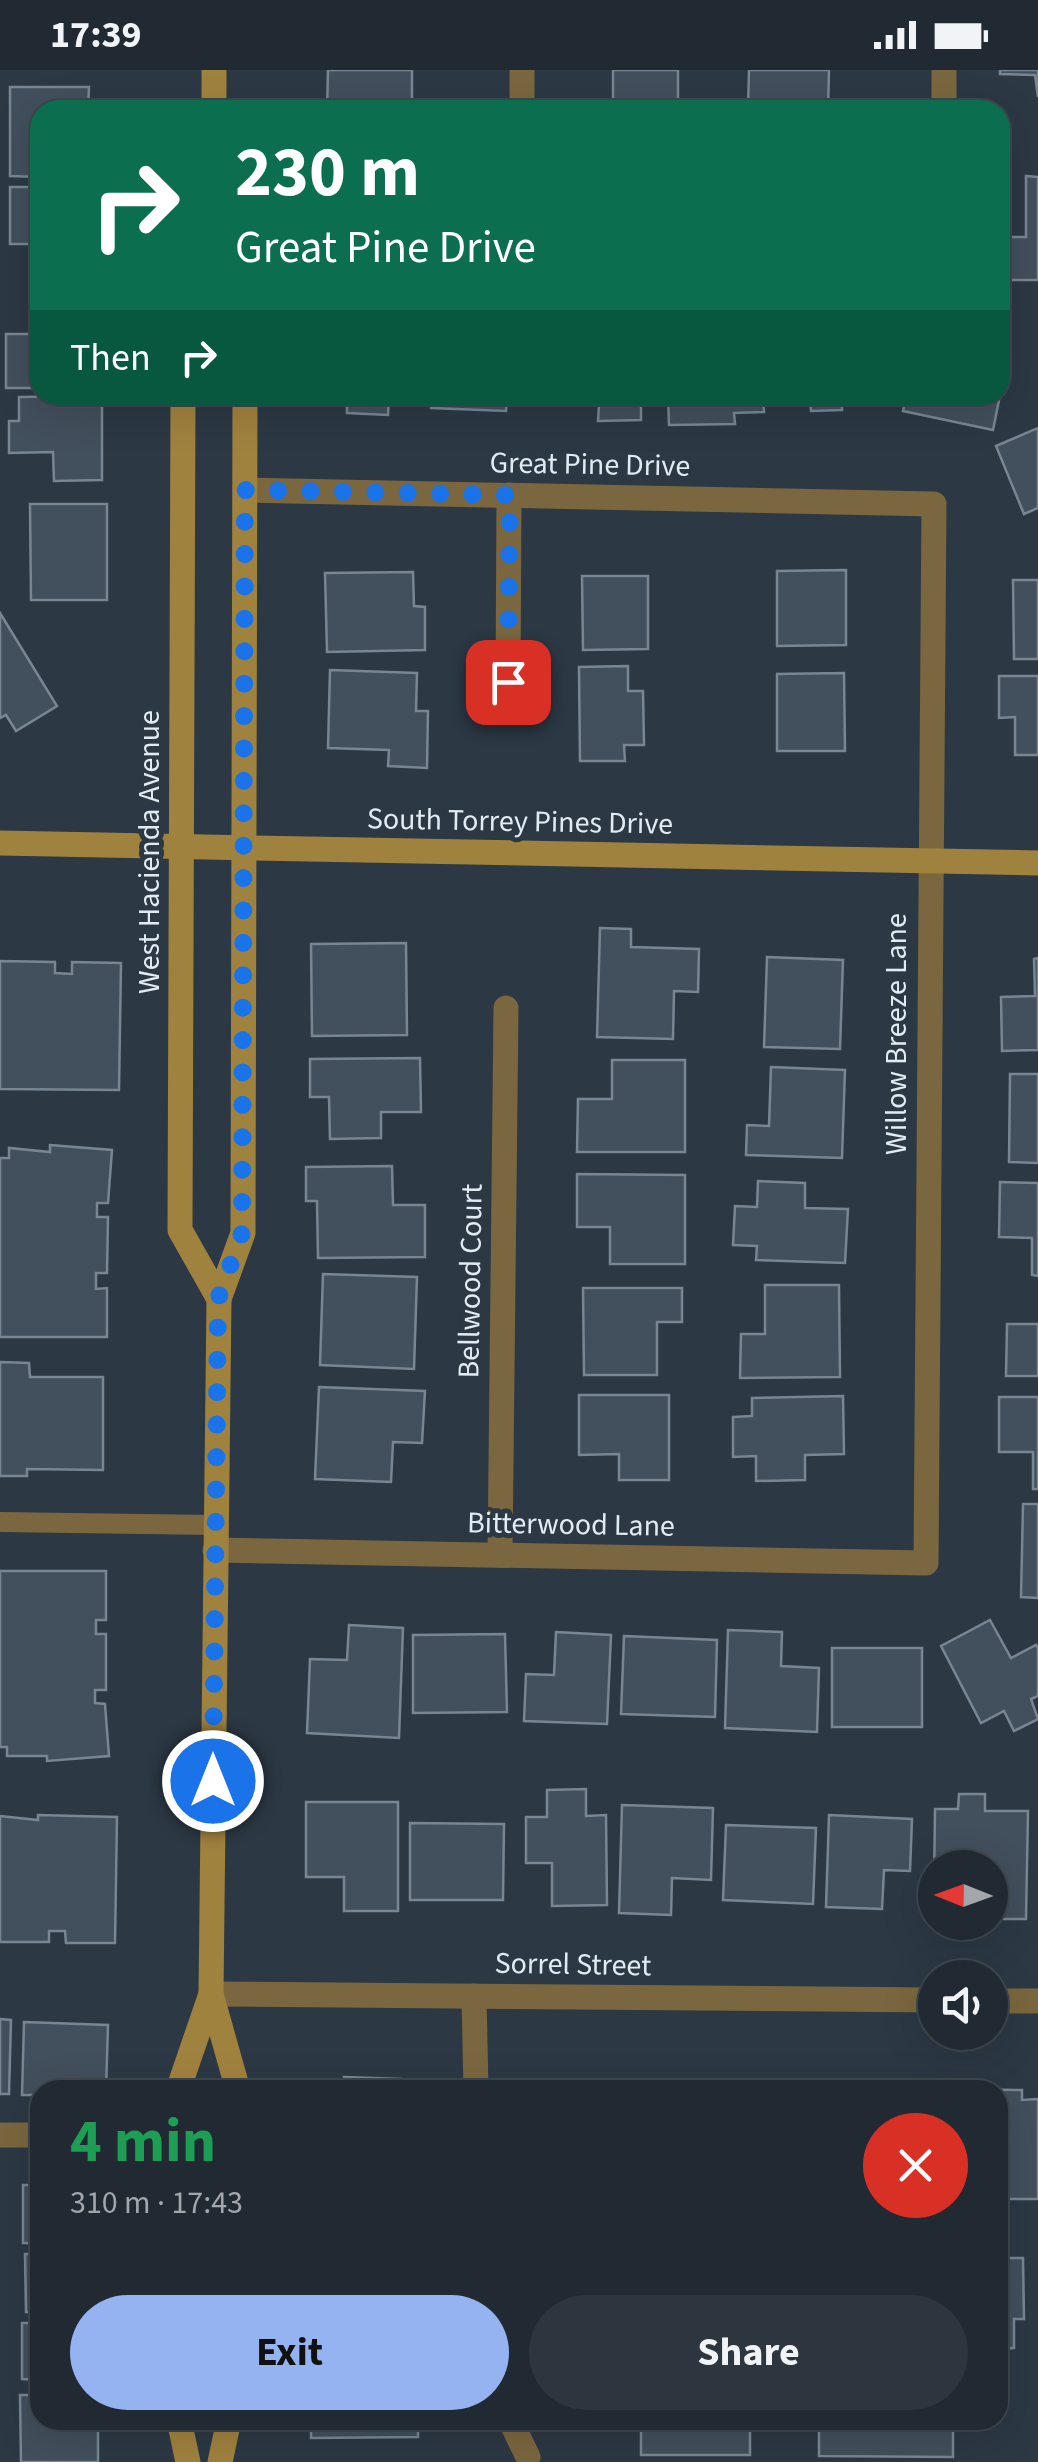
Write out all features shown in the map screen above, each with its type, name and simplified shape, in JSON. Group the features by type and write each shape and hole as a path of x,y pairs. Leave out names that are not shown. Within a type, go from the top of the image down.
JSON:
{"main road":[{"path":"214,70 214,100"},
{"name":"West Hacienda Avenue","path":"183,405 180,1230 218,1299"},
{"name":"West Hacienda Avenue","path":"235,2080 211,1994 218,1299 242,1233 245,405"},
{"name":"South Torrey Pines Drive","path":"0,844 1038,863"},
{"name":"West Hacienda Avenue","path":"181,2080 211,1994"},
{"path":"181,2430 188,2462"},
{"path":"220,2462 227,2430"}],"street":[{"path":"522,70 522,100"},
{"path":"944,70 944,100"},
{"name":"Great Pine Drive","path":"245,490 934,504"},
{"path":"508,682 510,495"},
{"name":"Willow Breeze Lane","path":"926,1563 934,504"},
{"name":"Bellwood Court","path":"500,1556 506,1008"},
{"name":"Bitterwood Lane","path":"215,1538 500,1556 926,1563"},
{"name":"Sorrel Street","path":"211,1994 918,2000"},
{"path":"474,1996 476,2080"},
{"path":"1008,2000 1038,2001"},
{"path":"0,2135 30,2135"},
{"path":"515,2430 528,2458"}],"lane":[{"path":"0,1522 215,1538"}],"building":[{"path":"328,70 412,70 412,100 327,100"},
{"path":"613,70 678,70 678,100 613,100"},
{"path":"749,70 829,70 828,100 748,100"},
{"path":"1000,70 1038,70 1038,97 1035,75 1000,74"},
{"path":"10,87 89,87 88,100 30,100 30,177 10,176"},
{"path":"1026,176 1038,177 1038,280 1010,280 1010,237 1026,237"},
{"path":"10,187 30,187 30,244 10,244"},
{"path":"6,334 30,334 30,388 6,388"},
{"path":"19,397 30,397 30,405 102,405 102,480 54,481 53,452 9,453 9,421 19,421"},
{"path":"347,405 388,405 388,415 347,413"},
{"path":"431,405 506,405 506,411 431,408"},
{"path":"599,405 641,405 641,420 598,421"},
{"path":"668,405 764,405 764,412 734,413 735,424 669,425"},
{"path":"811,405 842,405 842,410 811,411"},
{"path":"904,405 998,405 993,430 903,411"},
{"path":"1038,428 1038,508 1024,514 996,446"},
{"path":"30,504 107,504 107,600 31,600"},
{"path":"846,570 846,645 777,646 777,571"},
{"path":"413,572 414,606 425,607 425,650 327,652 325,573"},
{"path":"582,576 648,576 648,649 583,650"},
{"path":"1013,580 1038,580 1038,659 1014,659"},
{"path":"0,613 57,706 16,731 6,715 0,718"},
{"path":"628,666 628,691 643,691 644,745 624,745 625,761 580,761 579,667"},
{"path":"330,670 417,673 416,711 428,711 427,768 388,766 389,750 328,748"},
{"path":"844,673 845,751 777,751 777,674"},
{"path":"999,676 1038,676 1038,755 1015,755 1015,717 999,718"},
{"path":"600,928 631,929 631,947 699,949 698,992 674,991 673,1039 597,1037"},
{"path":"406,943 407,1035 312,1036 311,944"},
{"path":"767,957 843,960 840,1049 764,1047"},
{"path":"1038,958 1038,1050 1002,1051 1001,997 1035,996 1034,959"},
{"path":"0,961 55,962 55,973 72,974 72,962 121,963 119,1090 0,1089"},
{"path":"420,1058 421,1112 381,1112 381,1138 330,1139 329,1097 310,1097 310,1059"},
{"path":"612,1060 685,1060 685,1152 577,1152 578,1099 612,1099"},
{"path":"771,1067 845,1070 842,1158 746,1155 747,1125 769,1126"},
{"path":"1010,1074 1038,1074 1038,1163 1009,1162"},
{"path":"50,1145 112,1150 108,1203 97,1203 97,1217 108,1217 107,1273 96,1273 96,1289 107,1288 107,1337 0,1337 0,1158 9,1158 9,1148 50,1152"},
{"path":"392,1166 393,1205 425,1205 425,1257 318,1258 317,1201 306,1201 306,1167"},
{"path":"577,1174 685,1175 685,1264 610,1264 610,1227 577,1227"},
{"path":"758,1181 805,1183 805,1208 848,1209 845,1263 756,1260 757,1246 733,1245 735,1206 757,1207"},
{"path":"1000,1182 1038,1183 1038,1276 1032,1275 1032,1238 999,1237"},
{"path":"323,1274 417,1277 414,1369 320,1365"},
{"path":"765,1285 839,1285 840,1377 740,1378 741,1334 765,1334"},
{"path":"583,1288 682,1288 682,1322 657,1322 657,1375 584,1375"},
{"path":"1007,1324 1038,1324 1038,1376 1006,1376"},
{"path":"0,1362 29,1363 30,1377 103,1377 103,1470 27,1469 27,1476 0,1476"},
{"path":"319,1387 425,1391 422,1443 393,1442 391,1482 315,1479"},
{"path":"579,1395 669,1395 669,1480 619,1480 619,1454 579,1455"},
{"path":"843,1396 844,1454 805,1455 805,1480 756,1481 756,1456 733,1457 733,1417 752,1416 752,1398"},
{"path":"999,1397 1038,1397 1038,1489 1033,1489 1033,1452 999,1452"},
{"path":"1023,1504 1038,1504 1038,1598 1021,1597"},
{"path":"0,1571 106,1571 106,1620 96,1620 96,1634 106,1634 106,1690 95,1690 95,1703 105,1704 109,1756 47,1761 47,1756 7,1756 7,1747 0,1747"},
{"path":"990,1620 1011,1658 1036,1645 1038,1648 1038,1696 1031,1699 1038,1719 1014,1731 1004,1711 981,1723 941,1646"},
{"path":"349,1625 403,1628 399,1738 307,1733 310,1659 347,1660"},
{"path":"728,1630 782,1632 781,1666 819,1668 817,1732 725,1728"},
{"path":"556,1632 611,1635 607,1724 524,1721 526,1674 554,1675"},
{"path":"505,1634 507,1712 413,1713 413,1635"},
{"path":"624,1636 717,1640 715,1717 621,1714"},
{"path":"832,1648 922,1648 922,1727 832,1727"},
{"path":"586,1789 586,1816 606,1815 607,1905 552,1906 552,1863 526,1863 526,1817 547,1817 547,1790"},
{"path":"959,1794 985,1794 985,1811 1028,1811 1026,1919 1008,1919 1008,1850 934,1850 935,1809 958,1809"},
{"path":"306,1802 398,1802 398,1911 344,1911 344,1877 306,1877"},
{"path":"622,1805 713,1808 711,1880 672,1878 671,1915 619,1913"},
{"path":"38,1815 117,1817 115,1943 66,1943 65,1931 49,1931 49,1942 0,1942 0,1816 38,1820"},
{"path":"829,1815 912,1819 910,1871 884,1870 882,1909 826,1907"},
{"path":"410,1823 504,1824 503,1900 410,1900"},
{"path":"726,1825 816,1828 813,1904 723,1900"},
{"path":"0,2019 11,2020 9,2094 0,2094"},
{"path":"24,2022 108,2025 106,2080 30,2080 30,2095 22,2095"},
{"path":"344,2077 401,2079 401,2080"},
{"path":"1008,2090 1022,2090 1022,2100 1038,2099 1038,2199 1008,2199"},
{"path":"23,2185 30,2185 30,2243 23,2243"},
{"path":"25,2254 30,2254 30,2312 26,2312"},
{"path":"1008,2258 1023,2258 1024,2319 1014,2319 1014,2348 1008,2348"},
{"path":"22,2323 30,2323 30,2379 22,2379"},
{"path":"20,2395 30,2395 30,2430 98,2430 98,2462 21,2462"},
{"path":"311,2430 418,2430 418,2437 311,2438"},
{"path":"641,2430 750,2430 750,2455 641,2455"},
{"path":"819,2430 953,2430 953,2457 819,2456"}],"route":[{"path":"213,1781 218,1299 242,1233 245,490 510,495 508,682"}]}
